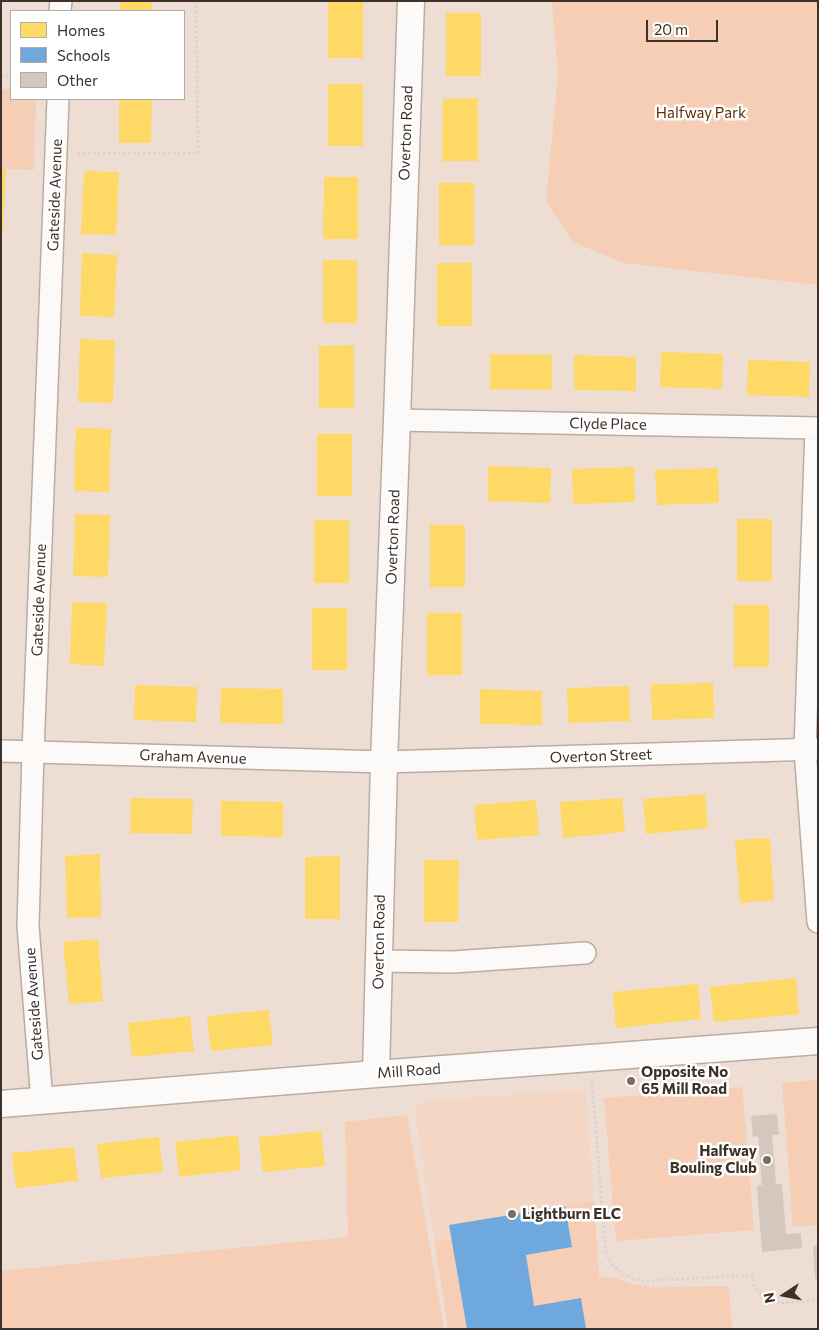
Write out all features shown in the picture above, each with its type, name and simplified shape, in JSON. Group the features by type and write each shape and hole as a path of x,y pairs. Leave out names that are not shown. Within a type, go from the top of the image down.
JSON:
{"street":[{"name":"Overton Road","path":"376,1074 384,762 411,1"},
{"name":"Gateside Avenue","path":"42,1101 28,926 58,100"},
{"name":"Clyde Place","path":"397,420 817,428"},
{"path":"817,428 812,749 818,922"},
{"name":"Overton Street","path":"384,762 812,749"},
{"name":"Graham Avenue","path":"1,751 384,762"},
{"path":"379,961 453,962 584,953"},
{"name":"Mill Road","path":"1,1104 818,1041"}],"path":[{"path":"56,153 198,153 196,1"},
{"path":"590,1058 606,1254 613,1265 622,1274 634,1279 647,1281 752,1275 758,1291 773,1301 781,1303 818,1300"}],"shaded area":[{"name":"Lightburn ELC","path":"586,1089 602,1329 448,1329 414,1107 424,1101"}],"green space":[{"name":"Halfway Park","path":"552,1 818,1 818,285 624,263 573,242 546,202 558,74"},
{"path":"1,89 10,89 10,100 36,100 34,170 1,169"},
{"path":"818,1080 818,1225 793,1227 782,1083"},
{"path":"742,1087 754,1230 616,1241 604,1098"},
{"path":"407,1115 444,1329 1,1329 1,1271 348,1237 345,1122"},
{"path":"594,1201 599,1277 615,1278 631,1284 650,1287 728,1286 733,1329 586,1329 581,1299 534,1306 526,1255 572,1247 565,1206"},
{"path":"452,1239 467,1329 448,1329 435,1242"}],"building: Homes":[{"path":"120,1 152,1 152,10 120,10"},
{"path":"328,1 363,1 363,58 328,58"},
{"path":"446,13 481,13 481,76 446,76"},
{"path":"328,84 363,84 363,146 328,146"},
{"path":"478,98 478,161 442,161 443,99"},
{"path":"119,100 152,100 151,143 119,143"},
{"path":"1,169 6,169 3,232 1,232"},
{"path":"84,171 119,172 116,235 81,234"},
{"path":"324,177 358,177 358,239 323,239"},
{"path":"439,183 474,183 474,245 439,245"},
{"path":"82,253 117,255 114,317 80,316"},
{"path":"323,260 357,260 357,323 323,323"},
{"path":"437,263 472,263 472,326 437,326"},
{"path":"80,339 115,340 113,403 78,402"},
{"path":"354,345 354,408 319,408 319,346"},
{"path":"661,352 723,354 722,389 660,387"},
{"path":"490,354 552,355 552,390 490,389"},
{"path":"574,355 636,357 636,391 574,390"},
{"path":"748,360 810,362 809,397 747,395"},
{"path":"76,428 111,429 109,492 74,491"},
{"path":"317,434 352,434 352,496 317,496"},
{"path":"488,466 551,468 550,503 488,501"},
{"path":"634,467 635,502 573,504 572,469"},
{"path":"718,468 719,503 657,505 655,470"},
{"path":"75,514 110,515 108,577 73,576"},
{"path":"737,519 772,519 772,581 737,581"},
{"path":"314,520 349,520 349,583 314,583"},
{"path":"430,525 465,525 465,587 430,587"},
{"path":"72,602 107,603 104,666 70,664"},
{"path":"734,605 769,605 769,667 734,667"},
{"path":"312,608 347,608 347,670 312,670"},
{"path":"427,613 462,613 462,675 427,675"},
{"path":"713,683 714,718 652,720 651,684"},
{"path":"135,685 197,687 196,722 134,720"},
{"path":"629,686 630,721 568,723 567,688"},
{"path":"221,688 283,689 283,724 220,723"},
{"path":"480,689 542,691 542,725 480,724"},
{"path":"705,794 708,828 646,834 643,799"},
{"path":"131,798 193,799 192,834 130,833"},
{"path":"622,798 625,832 563,838 560,802"},
{"path":"536,800 539,835 477,840 474,805"},
{"path":"221,801 283,802 283,837 221,836"},
{"path":"770,838 774,900 740,903 735,840"},
{"path":"100,854 101,917 67,918 65,856"},
{"path":"340,856 340,919 305,919 305,857"},
{"path":"424,860 459,860 458,922 424,922"},
{"path":"98,939 103,1001 69,1004 63,942"},
{"path":"796,978 799,1014 714,1022 710,987"},
{"path":"698,984 701,1019 616,1028 613,992"},
{"path":"269,1010 273,1045 211,1051 207,1016"},
{"path":"190,1016 194,1051 132,1057 128,1023"},
{"path":"321,1131 325,1166 263,1172 259,1137"},
{"path":"238,1135 241,1170 179,1177 175,1142"},
{"path":"159,1137 163,1172 101,1178 97,1144"},
{"path":"74,1147 78,1181 16,1188 12,1153"}],"building: Schools":[{"path":"565,1206 572,1247 526,1255 534,1306 581,1298 586,1329 467,1329 449,1225"}],"building: Other":[{"name":"Halfway Bouling Club","path":"777,1114 779,1135 772,1135 776,1184 782,1184 786,1234 801,1233 802,1248 762,1252 757,1186 762,1185 758,1136 753,1137 751,1116"},
{"path":"813,1246 818,1246 818,1279 815,1279"}],"place":[{"name":"Opposite No 65 Mill Road","path":"631,1081"},
{"name":"Halfway Bouling Club","path":"767,1160"},
{"name":"Lightburn ELC","path":"512,1214"}]}
